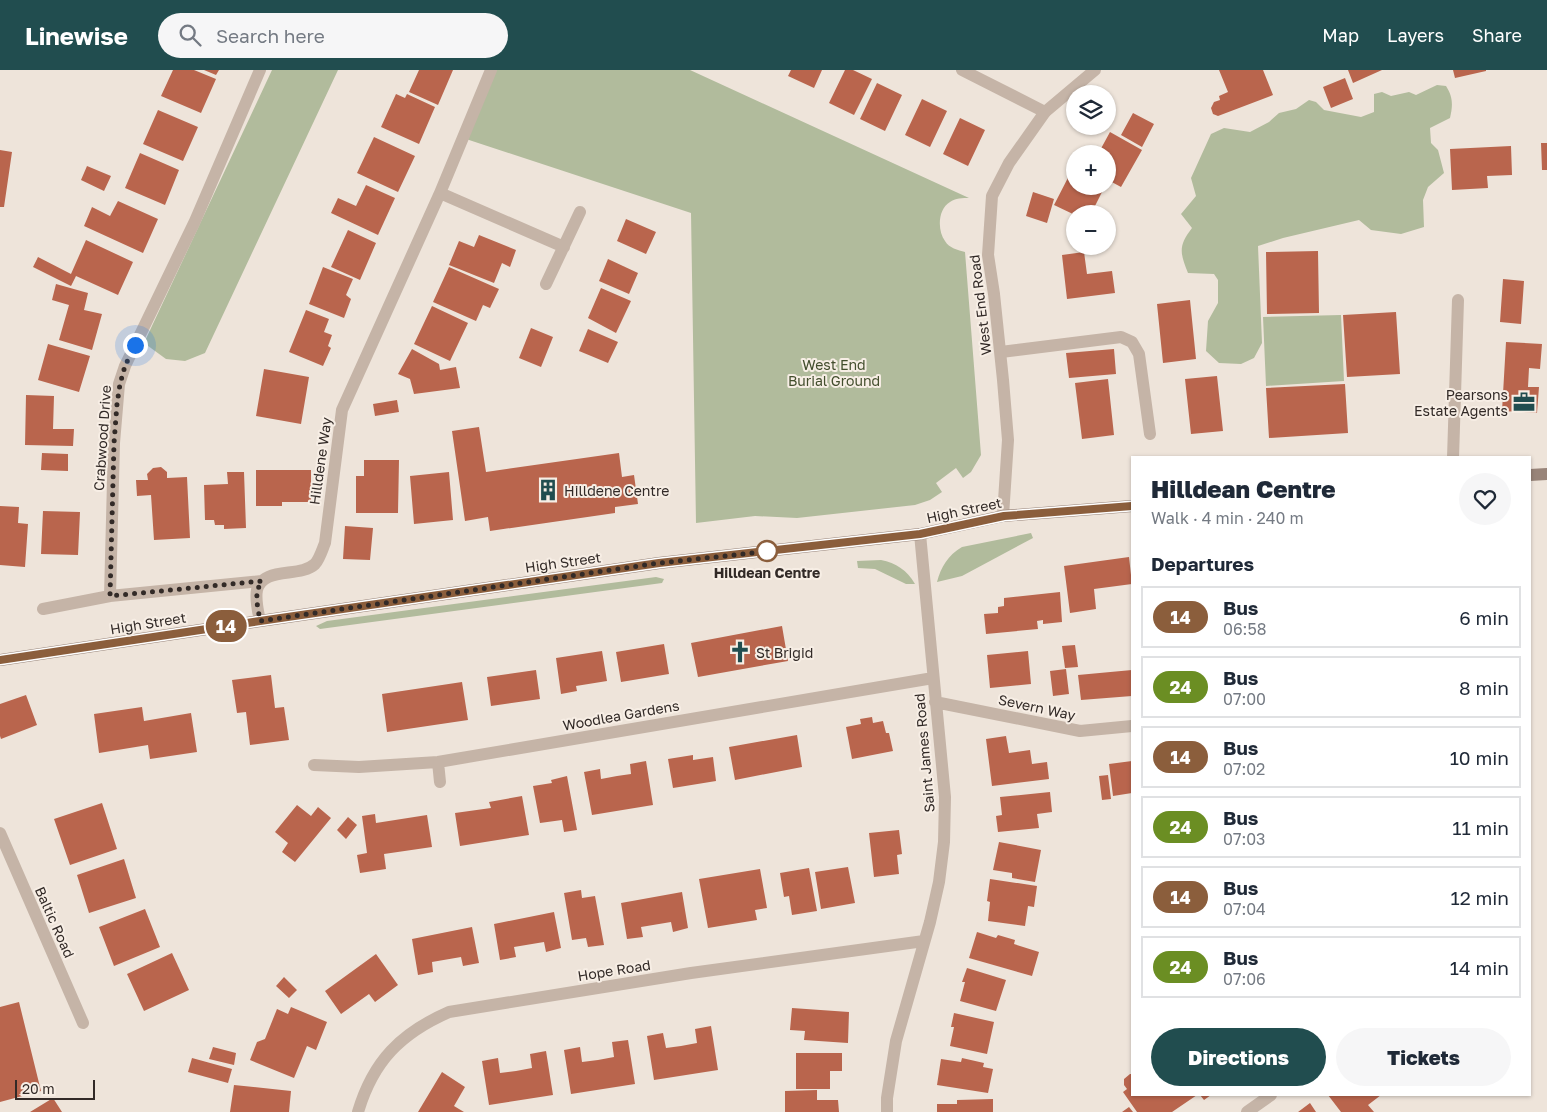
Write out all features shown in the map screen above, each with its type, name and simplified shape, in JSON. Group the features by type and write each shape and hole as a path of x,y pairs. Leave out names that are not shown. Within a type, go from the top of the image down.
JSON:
{"main road":[{"path":"1531,475 1547,474"},
{"name":"High Street","path":"0,660 659,563 920,534 1004,516 1131,506"}],"street":[{"name":"Crabwood Drive","path":"110,596 114,443 120,384 125,366 195,220 260,70"},
{"name":"Hilldene Way","path":"262,581 277,574 300,572 308,569 317,561 321,554 342,410 440,193 492,70"},
{"path":"962,70 1045,112"},
{"name":"West End Road","path":"1004,516 1008,440 1001,352 988,255 992,196 1009,163 1045,112 1095,70"},
{"path":"440,193 564,248"},
{"path":"546,284 580,212"},
{"path":"1453,456 1458,300"},
{"path":"1001,352 1121,338 1132,342 1139,354 1150,434"},
{"name":"Saint James Road","path":"888,1112 887,1098 896,1041 939,882 944,842 945,797 920,534"},
{"path":"43,609 110,596 262,581"},
{"path":"260,621 256,597 262,581"},
{"name":"Woodlea Gardens","path":"314,765 359,768 438,762 933,678"},
{"name":"Severn Way","path":"935,702 1080,731 1131,726"},
{"path":"438,762 440,782"},
{"name":"Baltic Road","path":"0,833 83,1023"},
{"name":"Hope Road","path":"358,1112 374,1072 392,1050 410,1033 429,1021 449,1012 691,973 924,941"},
{"path":"1247,1112 1270,1096"}],"green space":[{"path":"272,70 338,70 205,353 185,361 166,359 144,343"},
{"name":"West End Burial Ground","path":"491,70 690,70 969,198 959,198 946,205 941,215 940,226 942,236 947,243 965,252 981,455 971,472 963,478 956,468 936,483 942,492 930,500 915,505 797,518 755,516 696,523 691,213 463,138"},
{"path":"1437,85 1446,86 1452,101 1452,109 1450,118 1430,128 1431,143 1438,150 1444,173 1428,187 1423,200 1424,227 1401,234 1371,230 1359,220 1283,238 1258,246 1262,343 1254,358 1241,364 1219,363 1206,351 1208,321 1218,303 1218,280 1214,274 1188,273 1182,255 1182,245 1192,228 1181,214 1196,196 1191,178 1211,134 1224,128 1250,132 1269,122 1279,113 1296,109 1309,100 1316,102 1324,110 1361,117 1374,112 1374,94 1382,92 1391,96 1409,92 1416,95"},
{"path":"1341,315 1344,381 1266,386 1263,317"},
{"path":"1031,533 1033,538 962,576 937,582 946,562 962,547"},
{"path":"881,560 901,568 915,584 906,584 875,569 858,568 857,561"},
{"path":"656,577 664,579 662,583 320,629 316,626 327,621"}],"building":[{"path":"173,70 194,70 216,79 201,113 161,96"},
{"path":"204,70 219,70 216,75"},
{"path":"419,70 453,70 438,105 409,92"},
{"path":"791,70 822,70 814,88 788,76"},
{"path":"845,70 853,70 872,79 854,115 829,103"},
{"path":"1219,70 1263,70 1273,95 1218,116 1213,114 1211,108 1214,102 1220,100 1219,96 1228,92"},
{"path":"1348,70 1382,70 1353,83"},
{"path":"1453,70 1486,70 1486,71 1455,78"},
{"path":"1345,78 1353,99 1331,108 1323,87"},
{"path":"877,83 902,95 885,131 860,119"},
{"path":"396,94 405,98 407,94 435,107 419,144 381,127"},
{"path":"922,99 947,111 930,147 905,135"},
{"path":"158,110 198,127 183,161 143,144"},
{"path":"1133,113 1154,124 1142,147 1121,135"},
{"path":"960,118 985,130 968,166 943,154"},
{"path":"1108,135 1115,135 1142,150 1121,187 1116,184 1116,145 1103,145"},
{"path":"374,137 415,156 398,192 357,173"},
{"path":"1541,143 1547,143 1547,170 1542,170"},
{"path":"1511,146 1512,175 1487,176 1488,188 1452,190 1450,149"},
{"path":"0,150 12,152 4,207 0,207"},
{"path":"140,153 179,170 165,205 125,188"},
{"path":"87,166 111,176 104,191 81,180"},
{"path":"1066,182 1066,195 1100,195 1096,205 1066,205 1066,211 1054,205"},
{"path":"366,185 395,198 378,235 331,213 338,198 356,206"},
{"path":"1033,192 1054,199 1047,223 1026,216"},
{"path":"118,201 158,219 143,253 84,226 92,207 110,216"},
{"path":"626,219 656,232 646,254 617,241"},
{"path":"348,230 376,243 360,280 331,267"},
{"path":"479,235 516,250 510,267 502,263 494,283 449,265 459,241 474,247"},
{"path":"86,240 133,262 118,295 76,276 71,286 33,267 38,257 71,274"},
{"path":"1318,251 1319,313 1267,314 1266,252"},
{"path":"1062,255 1084,255 1087,274 1112,271 1115,293 1067,299"},
{"path":"608,259 638,273 629,294 599,281"},
{"path":"323,267 353,279 346,295 351,299 344,318 309,304"},
{"path":"449,267 499,289 490,308 483,305 476,321 433,302"},
{"path":"1503,279 1524,281 1521,324 1500,322"},
{"path":"56,284 88,293 84,310 102,314 92,350 59,340 69,305 52,300"},
{"path":"601,288 631,301 616,333 588,318"},
{"path":"1190,300 1196,359 1163,363 1157,304"},
{"path":"432,306 468,323 450,361 414,344"},
{"path":"306,310 329,319 324,332 332,335 328,346 331,348 323,366 289,352"},
{"path":"1396,312 1400,374 1347,377 1343,315"},
{"path":"531,328 553,337 541,367 519,358"},
{"path":"588,329 618,342 608,363 579,351"},
{"path":"1506,342 1542,344 1540,369 1529,368 1528,387 1539,387 1537,413 1502,411"},
{"path":"48,344 90,356 79,392 38,380"},
{"path":"412,349 439,364 440,370 456,367 460,388 414,394 410,379 398,374"},
{"path":"1114,349 1116,374 1069,378 1066,353"},
{"path":"264,369 309,377 301,424 256,416"},
{"path":"1217,376 1223,431 1191,434 1185,379"},
{"path":"1108,379 1114,435 1082,439 1075,383"},
{"path":"1345,384 1348,433 1269,438 1266,388"},
{"path":"26,395 54,396 53,429 74,429 73,446 25,445"},
{"path":"397,400 399,412 375,416 373,404"},
{"name":"Hilldene Centre","path":"479,427 486,472 619,453 622,477 634,475 638,504 615,507 615,513 490,531 488,517 465,521 452,431"},
{"path":"42,453 68,454 68,471 41,470"},
{"path":"364,460 399,460 398,513 356,513 356,476 364,476"},
{"path":"161,467 167,472 167,478 187,477 190,538 154,540 151,495 137,496 136,480 148,480 147,474 153,468"},
{"path":"256,470 311,470 311,502 282,502 282,506 256,506"},
{"path":"227,472 244,472 246,528 224,529 224,525 215,525 214,520 205,520 204,485 228,484"},
{"path":"449,472 453,520 414,524 410,476"},
{"path":"0,506 19,507 18,523 28,524 25,567 0,565"},
{"path":"43,511 80,512 78,555 41,554"},
{"path":"345,526 373,528 370,560 343,559"},
{"path":"1129,557 1131,584 1094,589 1096,609 1070,613 1064,566"},
{"path":"1060,592 1062,622 1043,624 1043,620 1037,621 1038,629 986,634 984,614 998,613 998,607 1004,606 1004,598"},
{"name":"St Brigid","path":"782,626 788,661 698,677 691,643"},
{"path":"664,644 669,674 621,682 616,652"},
{"path":"1075,645 1078,667 1065,668 1062,646"},
{"path":"602,651 607,681 576,686 577,691 561,694 556,658"},
{"path":"1028,651 1031,684 990,688 987,655"},
{"path":"1066,669 1069,694 1053,696 1050,671"},
{"path":"536,670 540,699 491,706 487,677"},
{"path":"1131,670 1131,696 1081,700 1078,675"},
{"path":"271,675 275,708 284,707 289,740 250,745 246,712 237,713 232,680"},
{"path":"462,682 468,720 387,732 382,694"},
{"path":"26,695 37,725 1,739 0,704"},
{"path":"142,707 144,721 191,713 197,752 150,759 148,745 99,753 94,714"},
{"path":"872,717 873,723 883,721 886,733 889,733 893,751 852,759 846,727 861,724 860,719"},
{"path":"797,735 802,767 735,780 729,747"},
{"path":"1006,736 1009,753 1030,750 1032,764 1047,762 1049,779 992,786 986,739"},
{"path":"693,755 693,760 713,757 716,781 673,788 668,759"},
{"path":"646,761 653,805 592,815 584,772 600,769 601,779 631,774 630,764"},
{"path":"1131,761 1131,793 1113,796 1109,764"},
{"path":"1108,775 1111,799 1102,800 1099,776"},
{"path":"567,776 577,830 564,832 562,820 540,823 533,786 552,783 551,780"},
{"path":"1050,792 1052,812 1037,814 1039,828 998,832 996,816 1002,815 1000,797"},
{"path":"522,796 529,835 460,846 455,813 491,808 489,802"},
{"path":"102,803 117,849 70,865 54,819"},
{"path":"297,805 311,816 318,807 331,818 295,862 282,852 288,843 275,832"},
{"path":"375,814 376,823 427,815 432,847 384,854 386,869 360,873 357,855 367,853 362,816"},
{"path":"348,817 357,825 346,839 337,830"},
{"path":"899,830 902,854 897,855 899,874 874,877 869,833"},
{"path":"999,842 1041,850 1035,882 1012,878 1012,873 993,870"},
{"path":"124,859 136,898 89,913 77,875"},
{"path":"848,867 855,903 821,909 815,872"},
{"path":"809,868 817,911 792,915 789,896 784,897 780,873"},
{"path":"760,869 767,908 755,910 757,920 708,928 699,879"},
{"path":"990,879 1037,886 1034,907 1028,906 1025,926 988,921 990,902 987,901"},
{"path":"581,890 582,898 595,896 604,945 588,947 586,938 572,940 564,893"},
{"path":"682,892 688,928 673,932 671,922 641,927 643,937 627,939 621,903"},
{"path":"145,909 160,947 114,966 99,927"},
{"path":"554,912 561,948 546,952 544,942 514,947 516,957 500,960 494,924"},
{"path":"472,927 479,963 463,966 461,957 432,962 433,972 418,975 412,939"},
{"path":"977,932 996,938 998,935 1015,940 1014,944 1039,952 1032,976 969,958"},
{"path":"172,953 189,990 144,1011 127,974"},
{"path":"376,954 398,985 375,1002 369,994 341,1014 325,991"},
{"path":"967,968 1006,980 996,1011 960,1001 965,982 962,982"},
{"path":"284,977 297,990 289,998 276,986"},
{"path":"19,1002 41,1091 0,1102 0,1007"},
{"path":"291,1007 327,1022 316,1050 307,1046 294,1078 250,1060 257,1042 265,1039 277,1009 288,1014"},
{"path":"792,1008 849,1012 848,1043 804,1040 805,1031 790,1030"},
{"path":"954,1013 994,1022 987,1054 950,1046 954,1027 951,1027"},
{"path":"711,1026 718,1070 654,1080 647,1036 663,1033 666,1048 681,1046 697,1043 695,1029"},
{"path":"628,1040 635,1084 571,1094 564,1050 580,1047 582,1062 598,1060 614,1057 612,1042"},
{"path":"213,1047 236,1053 234,1065 209,1059"},
{"path":"546,1051 553,1095 489,1105 482,1061 498,1058 500,1073 516,1071 532,1068 530,1054"},
{"path":"796,1053 842,1053 842,1071 830,1071 830,1089 796,1089"},
{"path":"192,1058 232,1069 228,1083 188,1072"},
{"path":"962,1058 984,1063 983,1067 993,1069 988,1093 937,1085 941,1059 961,1062"},
{"path":"442,1072 465,1087 454,1106 464,1112 418,1112"},
{"path":"1131,1074 1131,1096 1196,1096 1172,1112 1137,1112 1123,1092 1127,1089 1124,1085 1124,1079"},
{"path":"234,1085 291,1091 289,1112 230,1112"},
{"path":"817,1090 817,1100 838,1100 839,1112 785,1112 785,1091"},
{"path":"1201,1096 1210,1096 1204,1100"},
{"path":"1329,1096 1380,1096 1368,1105 1374,1112 1341,1112"},
{"path":"53,1098 62,1112 30,1112"},
{"path":"993,1099 993,1112 937,1112 937,1104 957,1104 957,1100"},
{"path":"1310,1103 1316,1112 1298,1112"},
{"path":"1129,1107 1133,1112 1122,1112"}],"bus line":[{"name":"14","path":"0,660 659,563 920,534 1004,516 1131,506"}],"place":[{"name":"Pearsons Estate Agents","path":"1524,402"},
{"name":"Hilldene Centre","path":"548,490"},
{"name":"Hilldean Centre","path":"767,551"},
{"name":"St Brigid","path":"740,652"}],"route":[{"path":"135,345 125,366 117,404 114,443 110,596 262,581 256,597 260,621 659,563 771,551 767,551"}]}
